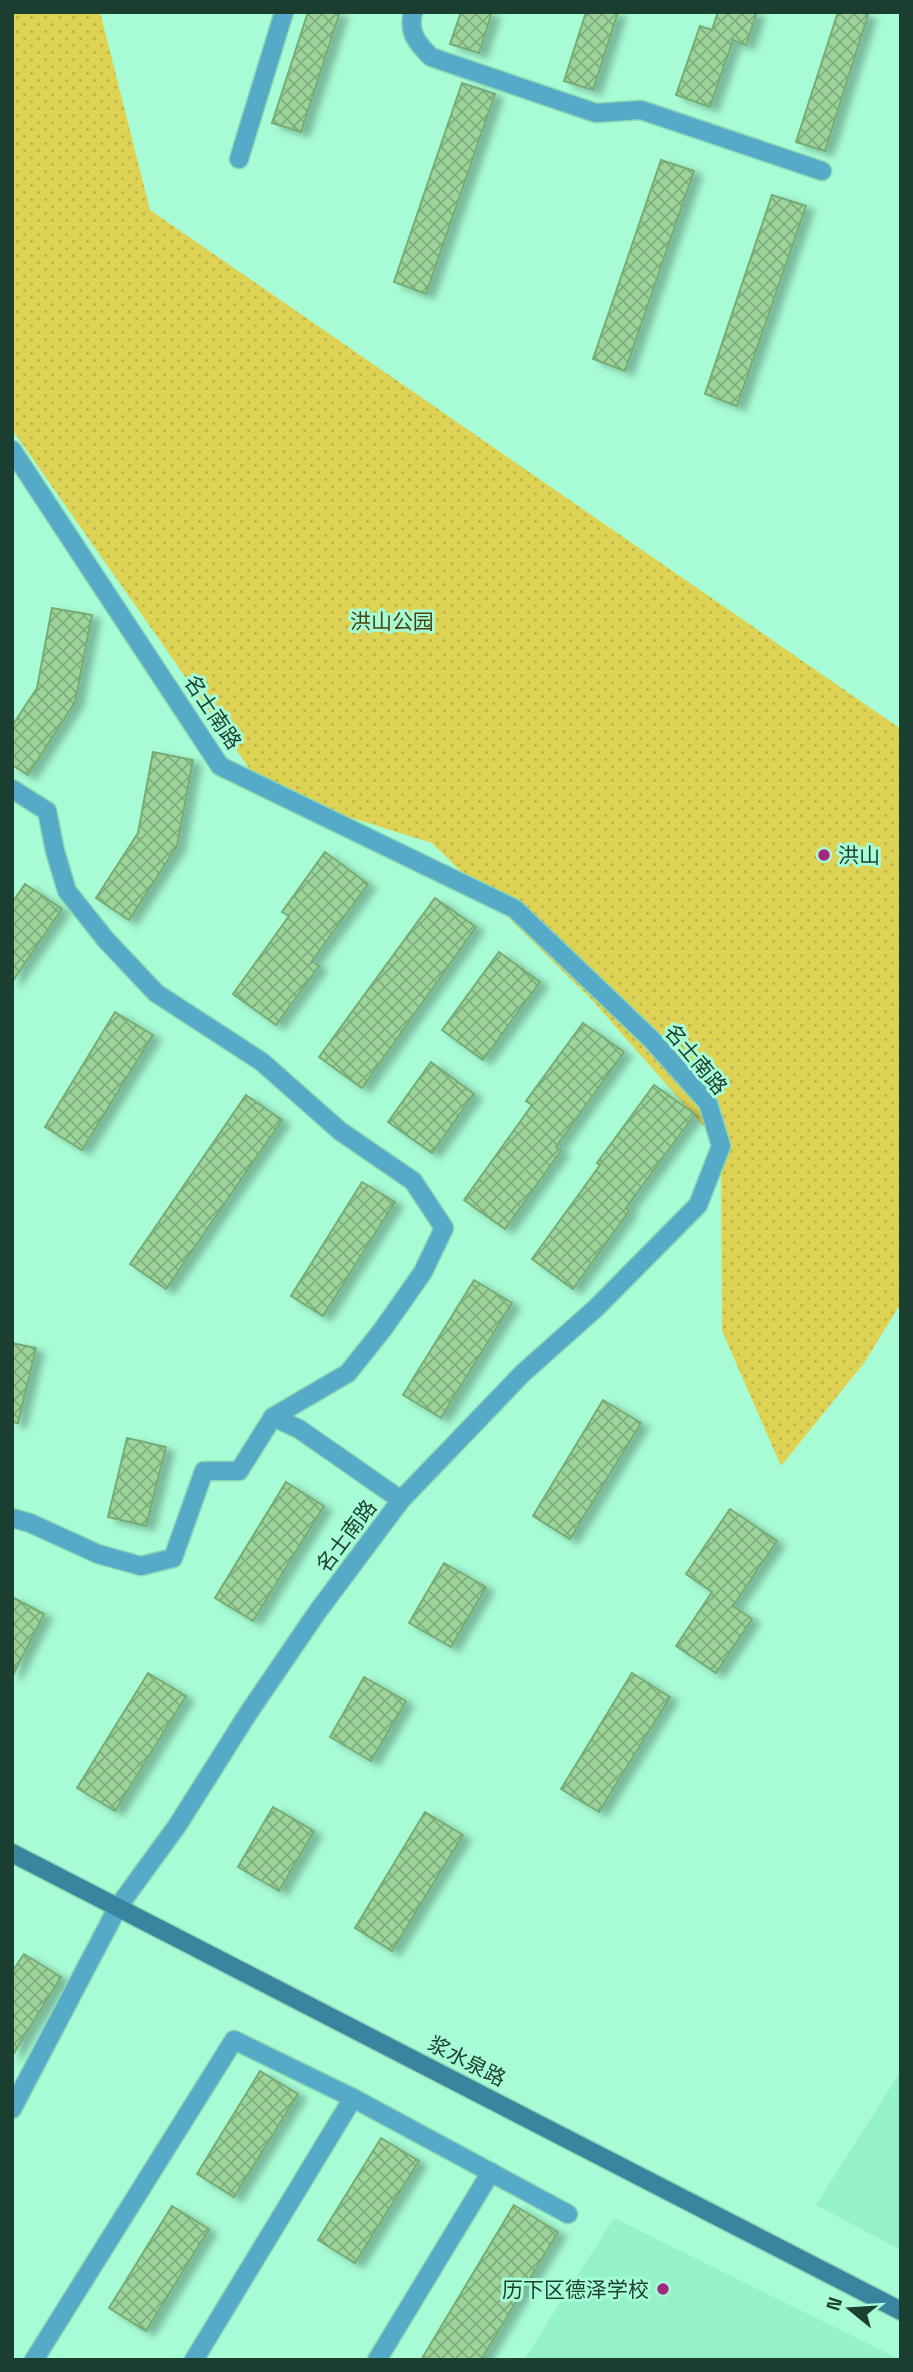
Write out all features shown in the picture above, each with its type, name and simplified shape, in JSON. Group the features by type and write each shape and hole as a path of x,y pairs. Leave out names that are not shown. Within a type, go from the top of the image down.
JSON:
{"main road":[{"name":"浆水泉路","path":"12,1853 901,2311"}],"street":[{"path":"239,159 285,12"},
{"path":"413,12 411,24 416,43 431,57 596,113 642,110 822,171"},
{"name":"名士南路","path":"12,450 220,766 515,909 651,1040 708,1102 721,1146 698,1205 596,1308 523,1373 401,1500 318,1611 249,1712 177,1826 118,1907 12,2109"},
{"path":"12,789 47,810 67,891 106,940 156,993 262,1062 340,1131 413,1181 444,1228 424,1272 348,1373 273,1417 239,1471 204,1471 173,1558 141,1566 98,1554 30,1523 12,1518"},
{"path":"273,1417 299,1429 401,1500"},
{"path":"34,2360 234,2040 353,2098 568,2214"},
{"path":"194,2360 353,2098"},
{"path":"377,2360 491,2172"}],"shaded area":[{"path":"901,2071 901,2250 816,2205"},
{"name":"历下区德泽学校","path":"614,2218 901,2360 524,2360"}],"green space":[{"name":"洪山公园","path":"12,12 100,12 150,210 901,729 901,1303 864,1363 781,1466 722,1331 721,1146 590,998 432,843 265,791 14,432"}],"building":[{"path":"308,12 340,12 301,132 272,123"},
{"path":"461,12 492,12 479,53 450,44"},
{"path":"586,12 618,12 593,90 564,81"},
{"path":"718,12 757,12 746,45 733,40 710,107 676,95 700,26 712,30"},
{"path":"838,12 860,12 868,15 825,151 796,142"},
{"path":"462,83 495,94 426,294 394,282"},
{"path":"661,160 694,171 625,371 593,359"},
{"path":"772,195 806,206 737,406 705,394"},
{"path":"52,608 92,615 75,702 28,775 12,765 12,726 37,688"},
{"path":"153,752 193,760 177,846 129,920 96,898 138,833"},
{"path":"325,852 368,884 312,961 319,966 276,1025 233,994 289,916 282,912"},
{"path":"25,884 62,909 12,982 12,903"},
{"path":"435,898 476,927 362,1088 319,1057"},
{"path":"499,952 540,982 483,1060 442,1030"},
{"path":"115,1012 153,1035 82,1150 45,1127"},
{"path":"583,1023 624,1052 556,1147 561,1151 505,1229 464,1200 532,1105 526,1101"},
{"path":"431,1062 474,1094 432,1153 388,1122"},
{"path":"654,1085 695,1114 626,1208 629,1211 573,1289 532,1259"},
{"path":"246,1095 282,1120 166,1289 130,1264"},
{"path":"362,1182 395,1202 323,1316 291,1296"},
{"path":"474,1280 512,1303 441,1418 403,1395"},
{"path":"12,1343 36,1348 18,1423 12,1422"},
{"path":"603,1400 641,1423 570,1539 533,1516"},
{"path":"127,1438 166,1447 146,1526 108,1517"},
{"path":"286,1482 324,1506 253,1621 215,1598"},
{"path":"730,1509 777,1541 733,1606 752,1619 716,1673 676,1646 712,1592 686,1574"},
{"path":"444,1563 486,1587 451,1647 409,1623"},
{"path":"12,1597 44,1614 12,1677"},
{"path":"148,1673 186,1696 115,1811 77,1788"},
{"path":"632,1673 670,1697 599,1812 561,1789"},
{"path":"364,1677 406,1701 371,1761 330,1737"},
{"path":"273,1807 314,1831 279,1891 238,1867"},
{"path":"425,1812 463,1835 392,1951 355,1928"},
{"path":"24,1954 61,1977 12,2056 12,1972"},
{"path":"260,2071 298,2094 234,2197 197,2174"},
{"path":"381,2138 419,2161 355,2263 318,2240"},
{"path":"514,2205 558,2232 481,2360 421,2360"},
{"path":"172,2206 209,2229 146,2331 109,2308"}],"place":[{"name":"洪山","path":"824,855"},
{"name":"历下区德泽学校","path":"663,2289"}]}
